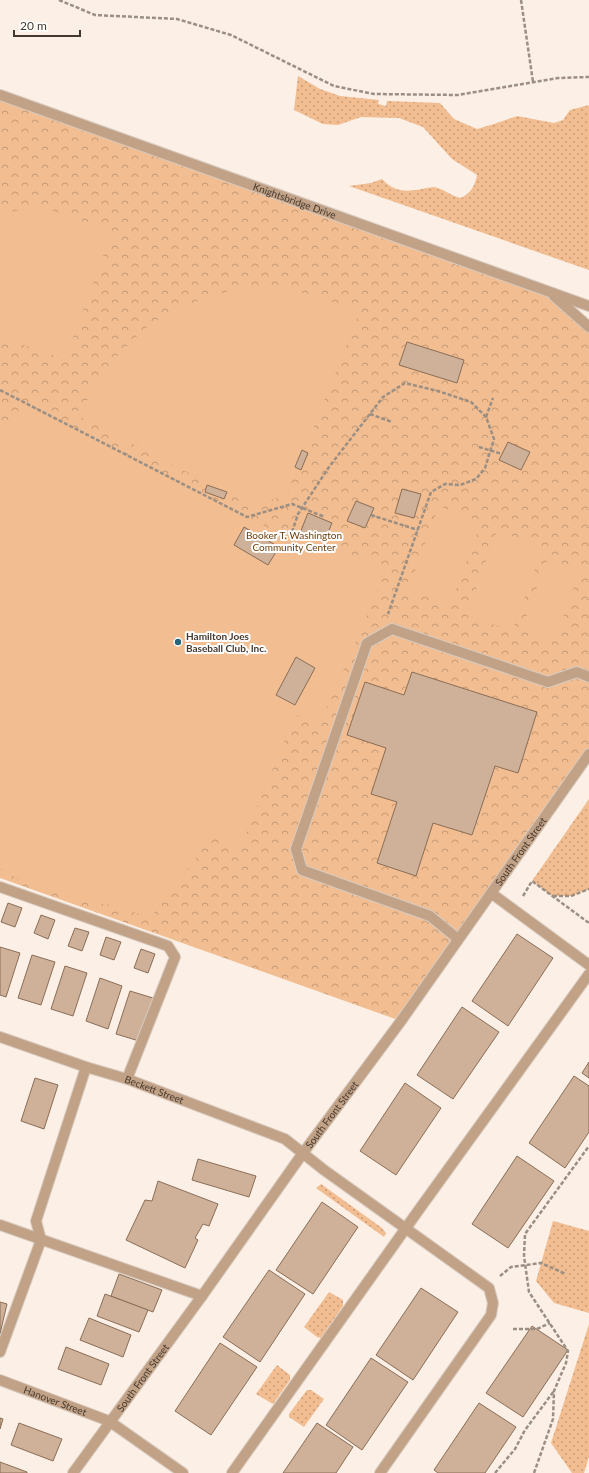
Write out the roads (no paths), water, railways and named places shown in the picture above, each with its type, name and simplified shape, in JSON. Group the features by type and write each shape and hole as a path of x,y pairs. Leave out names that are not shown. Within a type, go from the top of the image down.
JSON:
{"street":[{"name":"Knightsbridge Drive","path":"0,95 589,306"},
{"path":"550,292 589,327"},
{"path":"458,939 430,916 302,870 296,849 367,643 392,629 548,682 577,672 589,677"},
{"name":"South Front Street","path":"73,1473 109,1421 202,1296 303,1153 401,1021 589,754"},
{"path":"0,887 168,946 175,957 128,1079"},
{"path":"491,893 589,966"},
{"path":"232,1473 405,1229 589,974"},
{"name":"Beckett Street","path":"0,1037 86,1067 128,1079 285,1139 324,1170 489,1288 493,1303 490,1315 380,1473"},
{"path":"0,1352 41,1240 36,1221 86,1067"},
{"path":"0,1225 202,1296"},
{"name":"Hanover Street","path":"0,1380 109,1421 183,1473"}],"place":[{"name":"Hamilton Joes Baseball Club, Inc.","path":"178,642"}],"park label":[{"name":"Booker T. Washington Community Center","path":"294,540"}]}
